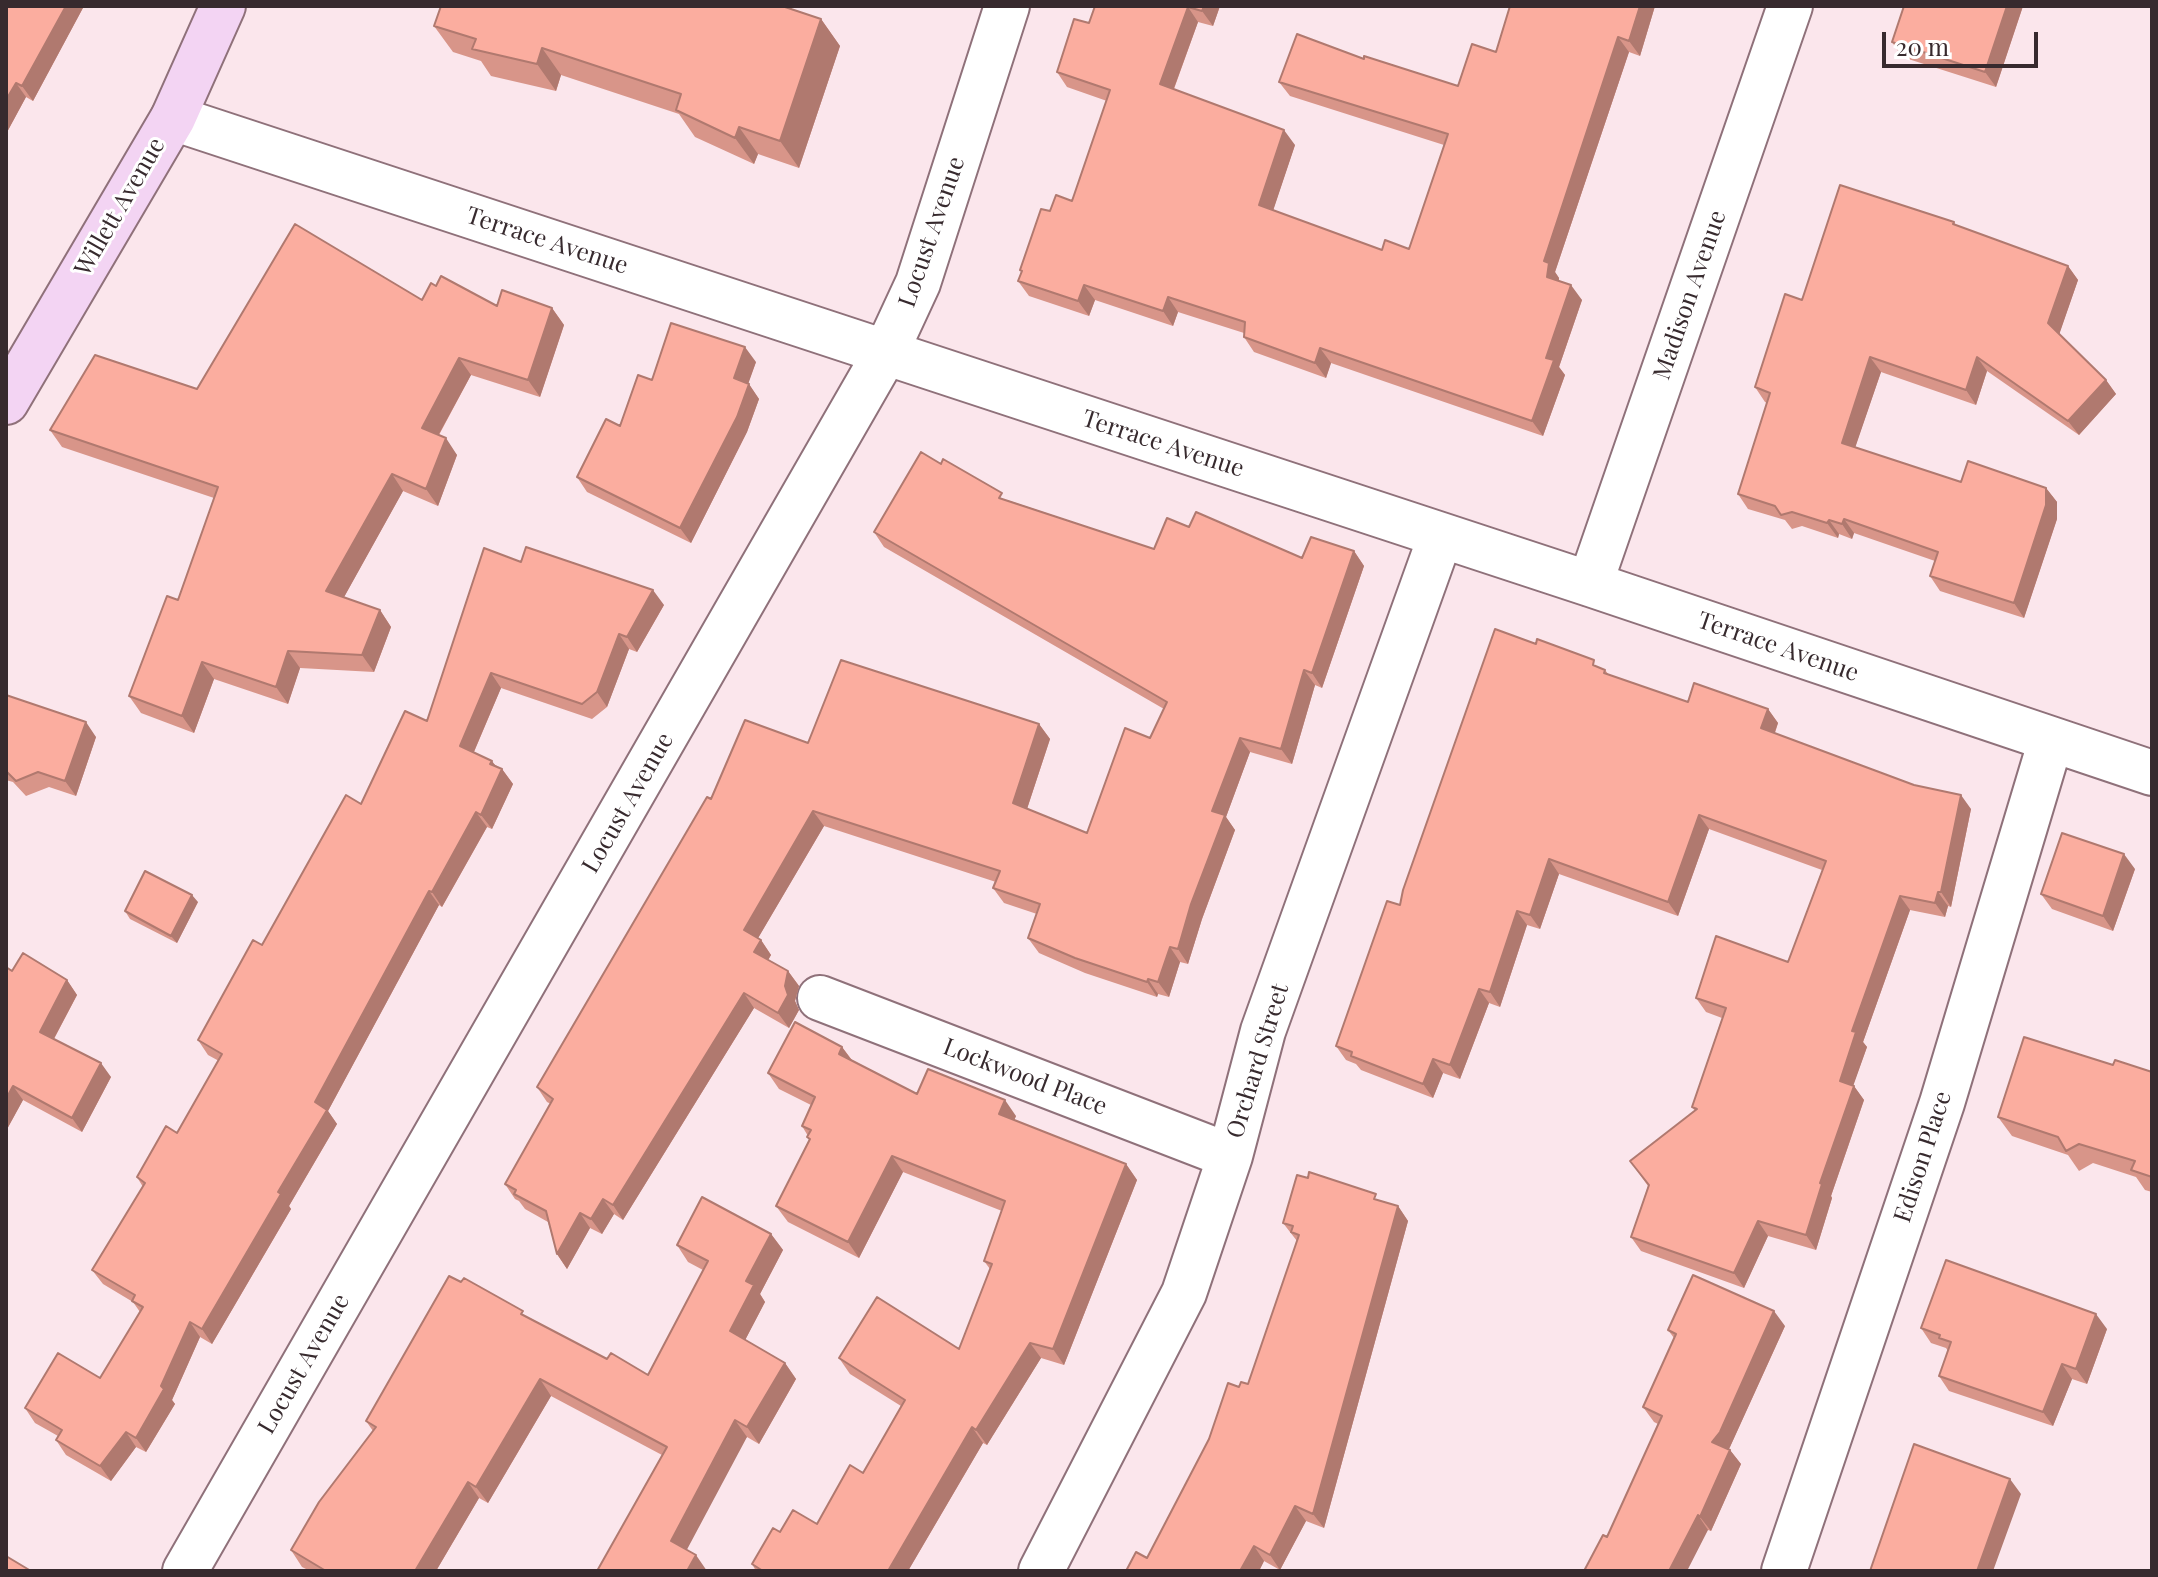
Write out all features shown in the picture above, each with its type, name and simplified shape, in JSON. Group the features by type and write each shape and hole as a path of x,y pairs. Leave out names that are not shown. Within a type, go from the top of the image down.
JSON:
{"street":[{"name":"Willett Avenue","path":"9,389 173,118 223,6"},
{"name":"Locust Avenue","path":"185,1571 886,352 918,283 1007,6"},
{"name":"Madison Avenue","path":"1590,584 1790,6"},
{"name":"Terrace Avenue","path":"173,118 1590,584 2152,773"},
{"name":"Orchard Street","path":"1041,1571 1184,1293 1230,1156 1263,1031 1441,535"},
{"name":"Edison Place","path":"1784,1571 1942,1103 2051,740"},
{"name":"Lockwood Place","path":"820,998 1230,1156"}],"building":[{"path":"6,6 66,6 22,86 16,83 6,100"},
{"path":"441,6 782,6 821,19 780,141 739,127 735,138 676,110 681,94 542,48 537,64 472,49 476,39 434,26"},
{"path":"1095,6 1204,6 1202,11 1188,7 1160,84 1284,130 1259,205 1382,250 1385,240 1409,249 1448,134 1279,82 1297,34 1364,59 1364,56 1458,86 1472,44 1496,52 1510,6 1640,6 1629,41 1618,37 1544,261 1549,263 1547,277 1571,285 1546,358 1554,360 1532,421 1320,348 1315,363 1244,337 1245,322 1168,297 1163,311 1084,285 1078,301 1018,281 1041,209 1050,211 1056,195 1072,201 1110,90 1057,72 1074,19 1089,23"},
{"path":"1904,6 2007,6 1985,72 1892,42"},
{"path":"1840,185 1954,222 2068,266 2048,323 2106,380 2068,421 1977,357 1966,390 1870,357 1842,443 1961,482 1968,461 2046,488 2046,505 2014,603 1930,576 1938,552 1844,519 1842,524 1829,520 1827,523 1792,512 1781,515 1775,506 1738,494 1770,393 1755,387 1785,294 1802,300"},
{"path":"295,224 422,300 431,283 436,286 441,276 497,306 502,290 552,308 528,380 459,358 422,428 446,438 426,489 392,474 326,591 380,610 362,655 288,651 276,687 202,662 182,716 129,696 167,596 178,600 218,487 50,430 95,355 197,389"},
{"path":"671,323 745,347 734,378 749,384 737,417 680,528 577,477 606,419 620,426 638,375 652,380"},
{"path":"921,452 941,464 943,459 1002,493 999,498 1154,549 1167,518 1189,527 1196,512 1302,558 1311,537 1354,551 1312,673 1304,670 1281,749 1240,738 1212,811 1225,815 1191,904 1178,949 1170,947 1158,982 1148,979 1147,982 1075,958 1028,938 1040,904 993,888 1000,871 813,811 744,930 761,940 754,952 788,971 785,986 788,995 778,1013 744,993 613,1205 603,1199 591,1219 580,1213 557,1254 546,1211 514,1194 516,1190 505,1184 553,1099 537,1087 707,797 711,799 745,720 808,743 841,660 1039,724 1013,803 1087,833 1125,728 1150,738 1167,702 874,532"},
{"path":"526,547 653,590 627,637 619,634 597,692 582,704 491,673 460,746 502,769 481,815 476,812 432,892 429,891 315,1102 327,1110 202,1329 190,1322 161,1386 164,1389 136,1438 126,1432 100,1466 56,1440 62,1430 25,1408 58,1353 100,1378 143,1307 132,1301 135,1295 92,1270 145,1183 137,1177 166,1126 177,1133 222,1054 198,1040 253,940 262,945 346,795 361,804 405,711 427,721 484,548 521,562"},
{"path":"1495,629 1536,644 1537,639 1594,660 1593,665 1605,670 1604,673 1688,702 1694,683 1768,709 1761,728 1914,785 1961,795 1941,892 1938,892 1935,903 1900,896 1852,1031 1856,1032 1840,1081 1854,1086 1820,1183 1806,1235 1758,1221 1734,1273 1631,1237 1649,1185 1630,1161 1697,1109 1692,1107 1726,1008 1696,998 1716,936 1788,962 1826,861 1699,815 1668,902 1549,859 1530,915 1517,911 1490,992 1479,989 1450,1065 1433,1059 1423,1084 1351,1056 1352,1052 1336,1046 1387,901 1400,905"},
{"path":"6,695 86,722 65,781 38,772 16,781 6,771"},
{"path":"2062,833 2124,854 2103,916 2041,894"},
{"path":"145,871 192,895 171,936 125,911"},
{"path":"23,953 67,980 40,1032 101,1063 72,1118 13,1086 6,1099 6,967 12,971"},
{"path":"795,1022 842,1047 839,1054 917,1094 928,1069 1005,1100 999,1114 1126,1164 1053,1349 1030,1343 976,1430 972,1427 888,1571 763,1571 752,1564 773,1528 780,1532 793,1510 817,1524 850,1465 863,1473 905,1400 839,1358 877,1297 959,1349 992,1264 984,1261 1005,1201 892,1156 848,1242 776,1206 810,1139 807,1137 811,1130 802,1126 815,1097 768,1073"},
{"path":"2024,1037 2113,1065 2115,1060 2152,1072 2152,1177 2131,1170 2135,1161 2079,1144 2066,1151 2058,1137 1998,1117"},
{"path":"1309,1172 1376,1194 1374,1199 1398,1206 1313,1514 1295,1506 1270,1555 1254,1546 1240,1571 1126,1571 1136,1552 1147,1558 1209,1439 1228,1383 1239,1387 1241,1382 1248,1384 1299,1235 1291,1232 1293,1226 1283,1223 1297,1175 1308,1178"},
{"path":"702,1197 771,1234 746,1281 754,1285 730,1331 785,1363 747,1427 735,1420 671,1541 696,1555 687,1571 597,1571 667,1447 540,1379 476,1487 468,1482 415,1571 326,1571 291,1550 319,1502 376,1427 366,1421 449,1276 461,1282 464,1278 523,1311 521,1314 607,1359 611,1353 648,1375 708,1261 677,1245"},
{"path":"1946,1260 2096,1314 2076,1369 2062,1364 2043,1412 1939,1376 1951,1342 1921,1328"},
{"path":"1693,1275 1774,1311 1720,1432 1712,1442 1730,1450 1700,1517 1698,1515 1669,1571 1584,1571 1603,1535 1607,1537 1662,1416 1643,1407 1676,1334 1668,1330"},
{"path":"1914,1444 2010,1479 1977,1571 1870,1571"},
{"path":"6,1556 31,1571 6,1571"}]}
